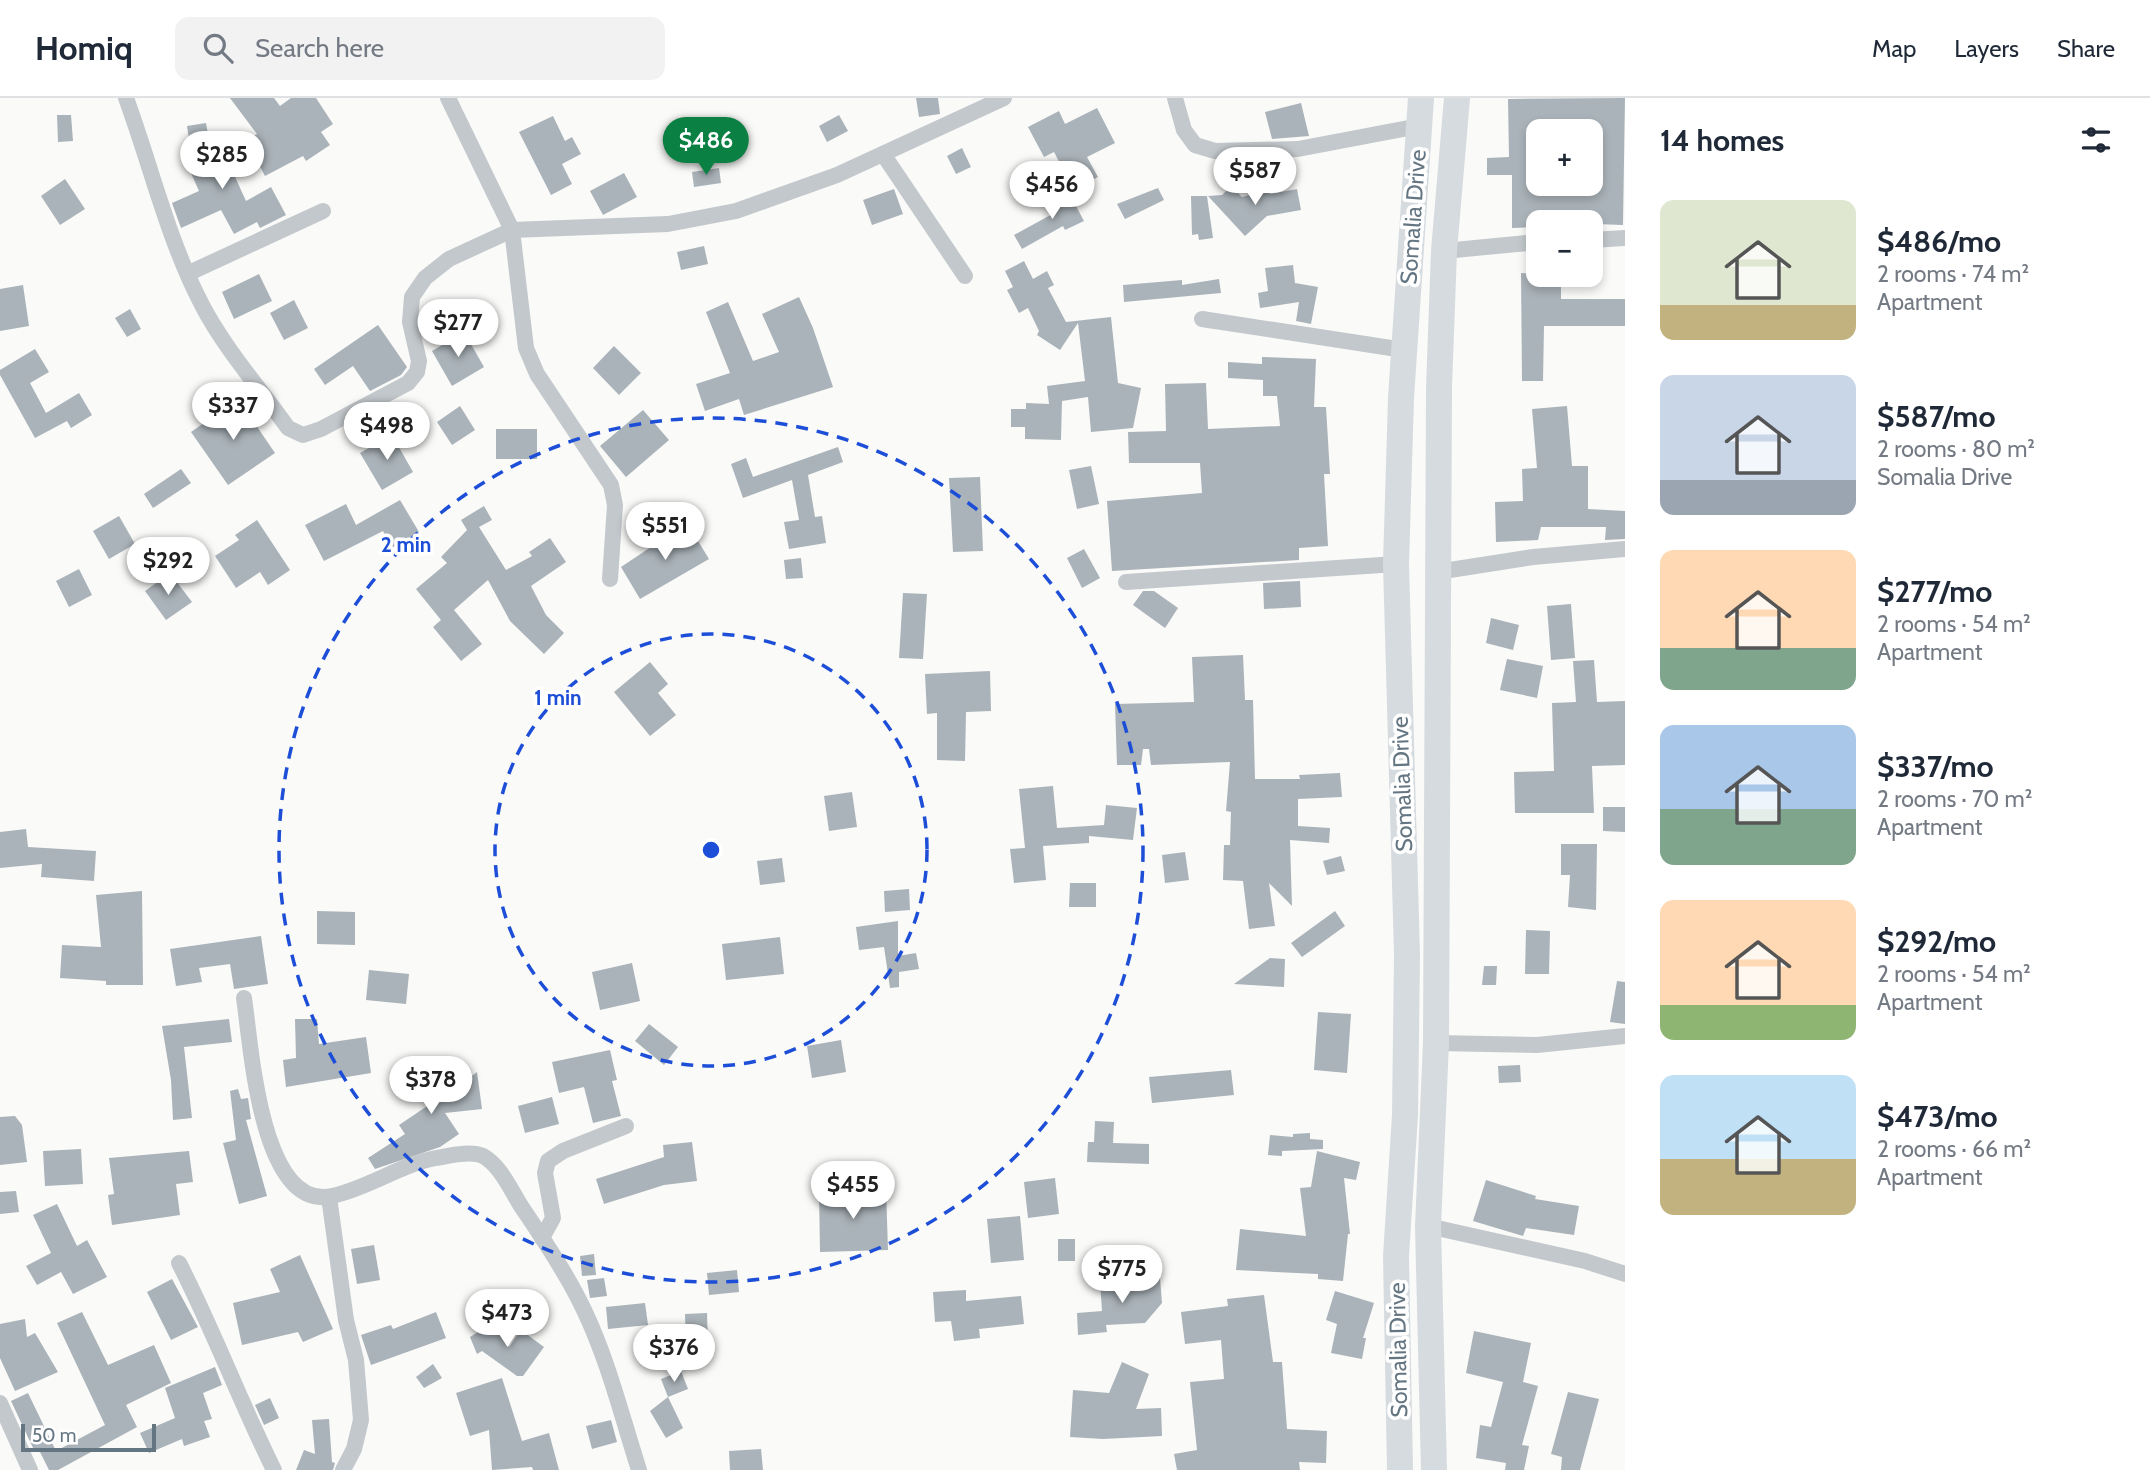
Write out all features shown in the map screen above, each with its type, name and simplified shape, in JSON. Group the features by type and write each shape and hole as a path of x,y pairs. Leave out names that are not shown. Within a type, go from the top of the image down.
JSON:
{"main road":[{"name":"Somalia Drive","path":"1400,1470 1396,1256 1405,1115 1407,954 1396,564 1404,350 1421,98"},
{"name":"Somalia Drive","path":"1434,1470 1428,1226 1436,1043 1437,572 1444,251 1457,98"}],"street":[{"path":"144,98 127,102 142,153 201,303 226,346 288,428 303,435 321,429 408,383 417,372 419,360 410,322 412,297 425,278 449,259 512,230 668,224 736,211 792,193 1004,98"},
{"path":"448,98 512,230 526,348 537,374 611,485 615,505 610,579"},
{"path":"1175,98 1184,130 1195,145 1215,151 1298,149 1419,126"},
{"path":"883,154 965,276"},
{"path":"189,273 323,211"},
{"path":"1603,239 1625,238"},
{"path":"1444,251 1526,243"},
{"path":"1202,318 1404,350"},
{"path":"1437,572 1533,557 1625,550"},
{"path":"1126,582 1396,564"},
{"path":"244,998 257,1083 272,1151 282,1172 304,1193 329,1197 412,1163 452,1155 481,1154 493,1163 542,1237 584,1310 639,1470"},
{"path":"1436,1043 1537,1045 1625,1036"},
{"path":"542,1237 553,1218 545,1173 548,1161 563,1151 626,1126"},
{"path":"329,1197 346,1320 356,1360 361,1420 354,1449 343,1470"},
{"path":"1428,1226 1585,1261 1625,1274"},
{"path":"179,1263 211,1325 244,1408 274,1470"},
{"path":"0,1403 30,1470"}],"building":[{"path":"230,98 274,98 280,106 291,98 316,98 333,124 321,132 330,145 306,161 303,156 265,176 246,140 257,134"},
{"path":"916,98 938,98 940,114 919,117"},
{"path":"1625,98 1623,225 1603,224 1603,210 1526,210 1526,227 1512,228 1512,175 1487,175 1487,158 1509,157 1508,99"},
{"path":"1301,103 1309,136 1272,139 1265,112"},
{"path":"1097,108 1115,143 1087,157 1098,177 1074,190 1054,152 1044,157 1028,127 1059,111 1065,124"},
{"path":"57,115 71,115 73,141 58,142"},
{"path":"839,115 848,131 827,142 819,126"},
{"path":"553,116 565,141 572,137 581,154 562,164 572,184 551,195 519,132"},
{"path":"206,123 213,163 226,157 246,201 271,187 286,215 260,228 257,222 234,234 221,210 181,228 172,203 199,191 191,173 194,171 187,126"},
{"path":"962,148 971,167 956,174 947,156"},
{"path":"719,168 721,183 694,187 692,172"},
{"path":"624,173 637,197 603,215 590,191"},
{"path":"65,179 85,209 60,225 41,196"},
{"path":"1231,186 1242,197 1269,190 1270,194 1297,189 1301,210 1267,216 1245,236 1208,196 1222,195"},
{"path":"1158,188 1164,200 1125,219 1117,204"},
{"path":"894,189 903,214 872,225 863,200"},
{"path":"1068,191 1084,221 1065,230 1063,226 1022,249 1014,235 1056,212 1049,200"},
{"path":"1191,196 1207,196 1213,238 1199,240 1198,234 1192,235"},
{"path":"704,246 708,264 681,270 677,252"},
{"path":"1024,261 1033,279 1047,271 1054,285 1048,288 1066,322 1111,317 1118,383 1141,388 1133,428 1091,432 1088,397 1062,401 1061,440 1025,439 1025,427 1011,427 1011,409 1026,409 1026,403 1049,404 1047,386 1085,381 1078,323 1060,350 1037,335 1039,331 1028,308 1019,313 1007,290 1013,287 1005,271"},
{"path":"1293,265 1295,283 1318,287 1311,324 1296,321 1299,302 1260,308 1258,293 1268,291 1265,268"},
{"path":"1521,273 1526,273 1526,287 1561,287 1561,299 1625,299 1625,326 1544,326 1543,381 1522,381"},
{"path":"259,274 272,301 234,319 222,292"},
{"path":"1219,279 1221,293 1124,302 1123,285 1182,280 1182,285"},
{"path":"23,285 29,326 0,331 0,289"},
{"path":"799,297 813,328 833,387 744,415 739,399 705,411 696,384 730,373 706,312 728,302 753,361 779,352 762,314"},
{"path":"294,300 308,328 284,340 270,313"},
{"path":"130,309 141,329 127,337 115,318"},
{"path":"378,325 407,367 401,375 370,391 353,366 325,385 314,369"},
{"path":"464,332 484,367 452,386 432,351"},
{"path":"614,346 641,373 619,395 593,368"},
{"path":"35,349 49,372 30,383 46,413 79,393 92,415 71,428 67,421 35,438 0,375 0,370"},
{"path":"1262,357 1316,359 1314,407 1326,407 1330,474 1324,474 1328,546 1299,548 1299,560 1112,571 1107,501 1202,493 1200,463 1129,463 1128,432 1166,431 1165,384 1206,383 1208,429 1280,426 1277,396 1263,396 1263,380 1228,378 1228,362 1262,364"},
{"path":"238,399 275,453 228,485 191,432"},
{"path":"460,406 475,430 452,445 437,422"},
{"path":"1567,406 1572,466 1588,466 1588,509 1625,511 1625,539 1605,540 1606,527 1541,527 1538,540 1496,542 1495,502 1523,501 1522,469 1537,468 1532,409"},
{"path":"643,410 669,440 626,477 600,446"},
{"path":"496,429 537,429 537,459 496,459"},
{"path":"392,435 413,472 382,490 360,453"},
{"path":"838,447 843,462 808,475 815,517 822,516 826,543 789,549 784,522 799,520 792,480 743,498 731,464 746,458 753,477"},
{"path":"1091,466 1099,504 1077,509 1069,470"},
{"path":"181,469 191,483 153,508 144,494"},
{"path":"980,477 983,551 953,552 949,478"},
{"path":"400,500 419,532 392,548 383,531 324,561 305,525 346,504 356,525"},
{"path":"484,506 492,520 479,527 506,570 532,556 529,552 550,538 566,562 531,586 546,615 564,633 544,654 510,621 488,580 454,610 482,644 461,661 433,627 441,620 416,589 447,563 441,557 467,530 461,520"},
{"path":"119,516 135,544 109,559 93,531"},
{"path":"257,520 290,570 268,585 260,572 236,588 215,556 239,540 235,535"},
{"path":"687,523 709,559 640,599 621,567"},
{"path":"1084,549 1100,578 1082,588 1067,558"},
{"path":"801,558 803,578 786,579 784,560"},
{"path":"79,569 92,595 69,607 56,581"},
{"path":"170,573 192,602 166,620 145,591"},
{"path":"1300,581 1301,607 1264,609 1263,583"},
{"path":"1143,591 1154,591 1178,608 1165,628 1133,605"},
{"path":"903,593 927,594 923,659 899,658"},
{"path":"1571,604 1575,658 1551,660 1547,606"},
{"path":"1491,618 1519,625 1513,650 1486,643"},
{"path":"1243,655 1245,700 1253,700 1255,779 1300,779 1299,775 1340,773 1342,797 1298,799 1298,826 1330,828 1329,843 1290,840 1292,906 1269,883 1275,926 1249,929 1243,881 1223,880 1224,845 1230,845 1231,812 1226,811 1230,762 1151,765 1149,749 1143,749 1141,765 1117,765 1115,704 1194,702 1192,657"},
{"path":"1507,659 1543,666 1537,698 1500,690"},
{"path":"1594,660 1597,702 1625,701 1625,765 1592,766 1594,813 1515,813 1514,772 1554,771 1552,703 1576,702 1573,661"},
{"path":"650,662 668,684 658,693 676,715 650,736 614,692"},
{"path":"990,671 991,711 966,712 965,761 937,760 937,713 927,714 925,674"},
{"path":"1053,786 1057,828 1104,825 1106,805 1137,808 1133,840 1089,836 1089,843 1043,846 1046,880 1014,883 1010,849 1025,848 1019,789"},
{"path":"852,792 857,827 829,831 824,796"},
{"path":"1603,807 1625,807 1625,832 1603,831"},
{"path":"26,829 28,847 96,851 94,881 41,877 42,864 0,868 0,832"},
{"path":"1561,844 1597,844 1596,910 1568,907 1570,875 1561,875"},
{"path":"1185,852 1189,880 1165,883 1162,855"},
{"path":"1341,856 1345,871 1327,875 1323,861"},
{"path":"782,858 785,882 760,885 757,861"},
{"path":"1070,883 1096,883 1096,907 1069,907"},
{"path":"909,889 910,910 885,912 884,891"},
{"path":"142,891 143,985 106,985 106,981 60,978 62,945 101,947 96,895"},
{"path":"317,911 355,912 355,945 317,944"},
{"path":"1335,911 1345,926 1302,957 1291,943"},
{"path":"898,921 898,956 916,953 919,969 899,972 899,987 890,988 884,947 859,950 856,927"},
{"path":"1526,930 1550,931 1549,974 1525,974"},
{"path":"261,936 268,984 234,989 230,964 199,968 202,982 176,986 170,949"},
{"path":"780,937 784,974 726,980 722,944"},
{"path":"1270,958 1285,959 1284,987 1234,984"},
{"path":"632,963 640,1001 600,1010 592,972"},
{"path":"1484,966 1497,966 1496,985 1482,985"},
{"path":"369,970 409,974 406,1004 366,1000"},
{"path":"1617,981 1625,982 1625,1024 1610,1022"},
{"path":"1318,1012 1351,1014 1347,1073 1314,1070"},
{"path":"229,1019 232,1042 184,1047 192,1118 173,1120 171,1080 162,1026"},
{"path":"295,1019 317,1019 319,1044 366,1037 371,1073 286,1087 283,1060 296,1058"},
{"path":"649,1024 678,1047 664,1065 635,1041"},
{"path":"841,1040 846,1072 812,1078 807,1046"},
{"path":"610,1050 617,1080 612,1081 621,1116 593,1123 584,1087 559,1093 552,1062"},
{"path":"1520,1065 1521,1082 1499,1083 1498,1066"},
{"path":"1231,1070 1234,1095 1152,1103 1149,1077"},
{"path":"432,1072 432,1076 468,1072 469,1078 477,1072 482,1109 445,1113 459,1134 440,1147 375,1169 368,1158 405,1134 399,1125 457,1086 408,1093 406,1075"},
{"path":"238,1089 241,1099 248,1098 251,1119 246,1120 267,1196 239,1204 223,1143 236,1140 230,1091"},
{"path":"552,1097 559,1124 525,1133 518,1106"},
{"path":"15,1116 22,1125 27,1162 0,1165 0,1117"},
{"path":"1095,1121 1114,1122 1113,1143 1149,1144 1149,1164 1087,1162 1088,1142 1094,1142"},
{"path":"1310,1133 1310,1139 1323,1140 1323,1149 1282,1151 1282,1156 1268,1155 1270,1135 1293,1137 1293,1134"},
{"path":"692,1142 697,1181 664,1185 604,1204 596,1179 664,1157 663,1145"},
{"path":"81,1149 83,1184 45,1186 43,1151"},
{"path":"189,1151 193,1182 176,1184 180,1215 112,1225 108,1195 114,1194 109,1158"},
{"path":"1317,1151 1360,1162 1356,1180 1344,1178 1350,1234 1343,1281 1318,1279 1318,1274 1236,1270 1240,1229 1306,1236 1300,1188 1311,1187"},
{"path":"1055,1178 1059,1214 1028,1218 1024,1182"},
{"path":"1486,1180 1536,1196 1535,1199 1579,1206 1574,1235 1526,1228 1523,1236 1473,1221"},
{"path":"886,1189 888,1250 820,1252 819,1191"},
{"path":"16,1191 19,1212 0,1214 0,1192"},
{"path":"57,1204 77,1246 87,1240 107,1277 73,1294 61,1272 37,1285 26,1266 51,1253 33,1215"},
{"path":"1020,1216 1024,1260 991,1263 987,1219"},
{"path":"1058,1239 1075,1239 1075,1261 1058,1261"},
{"path":"374,1245 380,1280 357,1284 351,1249"},
{"path":"594,1254 596,1275 582,1276 580,1256"},
{"path":"300,1255 333,1329 303,1342 298,1332 242,1345 233,1303 280,1292 270,1269"},
{"path":"737,1270 739,1292 709,1295 707,1273"},
{"path":"604,1278 607,1296 590,1298 587,1280"},
{"path":"1160,1278 1162,1303 1145,1323 1106,1325 1107,1332 1078,1335 1077,1313 1102,1311 1100,1281"},
{"path":"172,1279 198,1327 171,1340 147,1292"},
{"path":"966,1290 966,1301 1021,1296 1024,1324 979,1329 980,1338 954,1341 951,1321 935,1322 933,1292"},
{"path":"1335,1291 1374,1303 1363,1338 1366,1338 1362,1359 1331,1353 1337,1324 1326,1320"},
{"path":"1264,1295 1273,1362 1282,1362 1287,1429 1327,1431 1326,1463 1299,1462 1300,1470 1177,1470 1174,1454 1197,1450 1190,1382 1224,1379 1221,1340 1185,1344 1181,1312 1228,1306 1227,1299"},
{"path":"645,1303 648,1325 608,1329 606,1307"},
{"path":"82,1312 108,1365 154,1345 171,1383 126,1405 137,1427 58,1470 49,1470 38,1448 34,1450 11,1401 28,1393 56,1451 105,1425 57,1323"},
{"path":"436,1312 446,1338 371,1365 361,1335 391,1325 393,1329"},
{"path":"707,1313 708,1343 686,1344 685,1314"},
{"path":"25,1319 27,1337 35,1333 58,1372 15,1391 0,1358 0,1324"},
{"path":"497,1320 509,1347 521,1330 544,1347 523,1376 517,1376 482,1351 477,1354 470,1337"},
{"path":"1474,1331 1531,1343 1523,1382 1538,1386 1522,1445 1529,1446 1524,1470 1505,1470 1506,1463 1476,1458 1480,1425 1491,1427 1503,1382 1466,1373"},
{"path":"1122,1362 1149,1374 1136,1409 1161,1408 1162,1436 1103,1439 1070,1437 1073,1390 1109,1393"},
{"path":"433,1364 442,1378 424,1388 416,1377"},
{"path":"215,1367 222,1385 203,1393 212,1419 204,1421 210,1437 184,1446 182,1439 149,1453 140,1433 175,1418 165,1388"},
{"path":"681,1371 688,1389 668,1397 661,1379"},
{"path":"502,1378 522,1441 549,1433 559,1470 533,1470 532,1467 492,1470 489,1430 470,1436 456,1393"},
{"path":"1568,1392 1599,1399 1580,1470 1561,1470 1562,1457 1551,1454"},
{"path":"668,1397 683,1428 666,1438 650,1411"},
{"path":"270,1398 279,1418 264,1425 255,1405"},
{"path":"329,1419 332,1462 335,1463 333,1470 296,1470 304,1450 315,1454 312,1420"},
{"path":"611,1420 617,1442 592,1449 586,1426"},
{"path":"761,1449 763,1470 730,1470 729,1451"}]}
